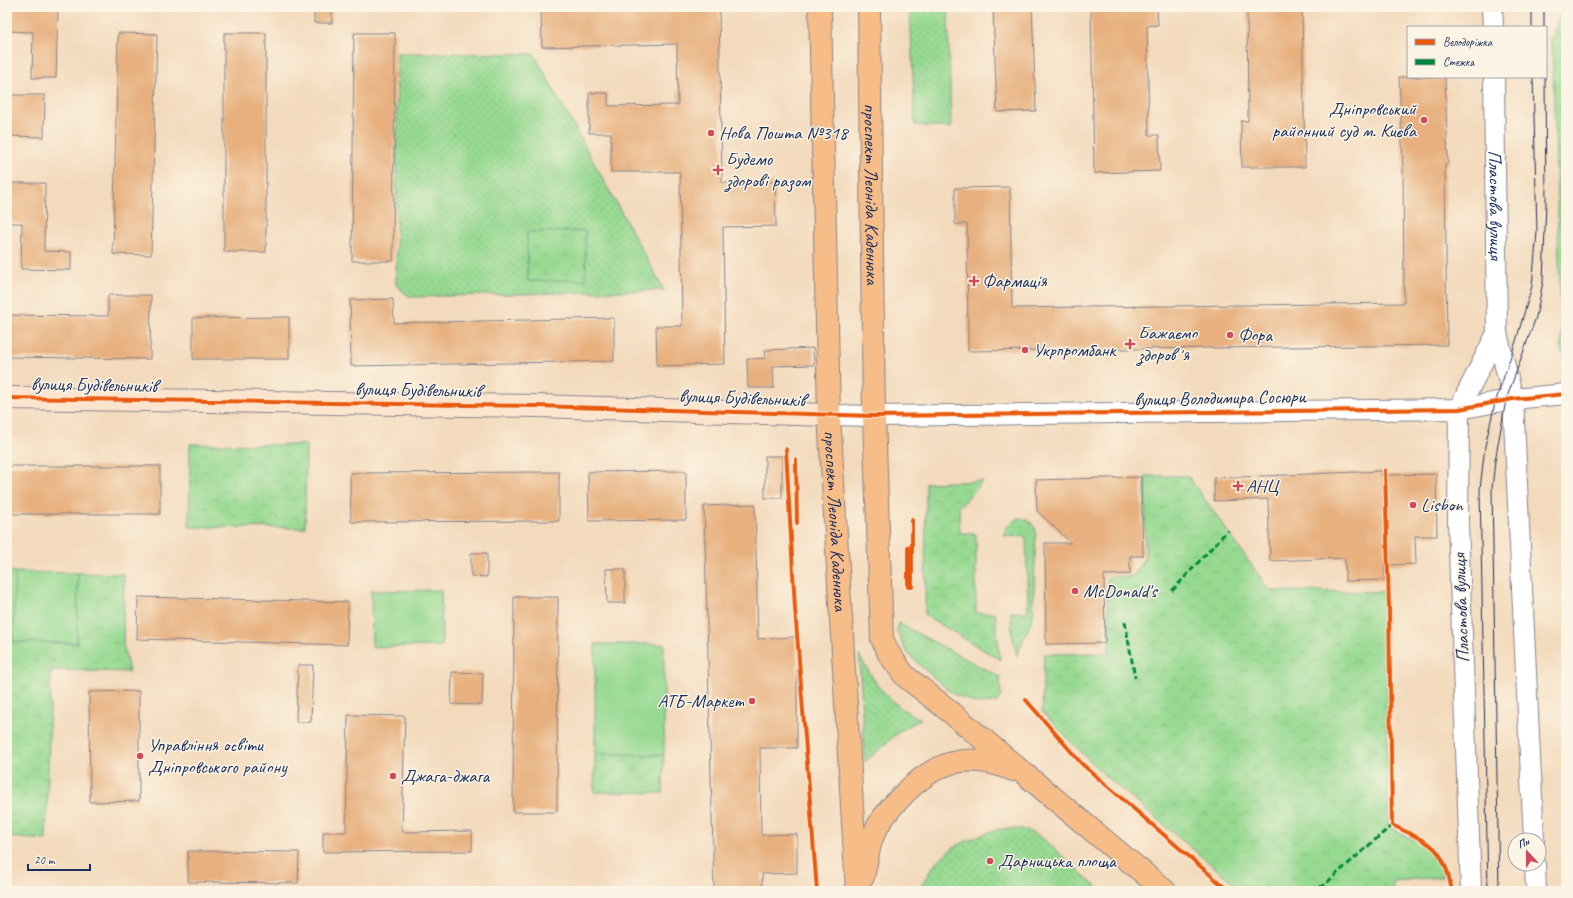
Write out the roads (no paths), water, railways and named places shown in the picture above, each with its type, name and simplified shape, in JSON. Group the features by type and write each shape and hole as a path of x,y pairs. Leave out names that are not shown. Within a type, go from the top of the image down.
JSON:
{"highway":[{"name":"проспект Леоніда Каденюка","path":"820,7 829,414 857,891"},
{"name":"проспект Леоніда Каденюка","path":"869,7 874,416 882,639 889,654 905,676 948,710 1023,774"},
{"path":"860,891 873,837 887,812 912,785 934,769 953,762 973,759 1000,764 1023,774 1165,891"}],"street":[{"path":"1492,7 1493,26"},
{"name":"Пластова вулиця","path":"1494,78 1497,333 1513,399 1534,832"},
{"name":"Пластова вулиця","path":"1472,891 1458,522 1459,409 1497,333"},
{"name":"вулиця Володимира Сосюри","path":"829,414 874,416 1459,409 1513,399 1566,394"},
{"name":"вулиця Будівельників","path":"7,398 529,405 829,414"},
{"path":"1535,872 1536,891"}],"tram line":[{"path":"1532,7 1532,26"},
{"path":"1544,7 1544,26"},
{"path":"1488,891 1480,489 1485,446 1495,403 1516,341 1532,286 1537,232 1533,78"},
{"path":"1499,891 1492,488 1495,461 1506,400 1536,317 1543,282 1546,202 1545,78"}],"place":[{"name":"Дніпровський районний суд м. Києва","path":"1424,120"},
{"name":"Нова Пошта №318","path":"711,133"},
{"name":"Будемо здорові разом","path":"718,170"},
{"name":"Фармація","path":"974,281"},
{"name":"Фора","path":"1230,335"},
{"name":"Бажаємо здоровʼя","path":"1130,344"},
{"name":"Укрпромбанк","path":"1025,350"},
{"name":"АНЦ","path":"1238,486"},
{"name":"Lisbon","path":"1413,505"},
{"name":"McDonald's","path":"1075,591"},
{"name":"АТБ-Маркет","path":"752,701"},
{"name":"Управління освіти Дніпровського району","path":"140,756"},
{"name":"Джага-джага","path":"393,776"},
{"name":"Дарницька площа","path":"990,861"}]}
